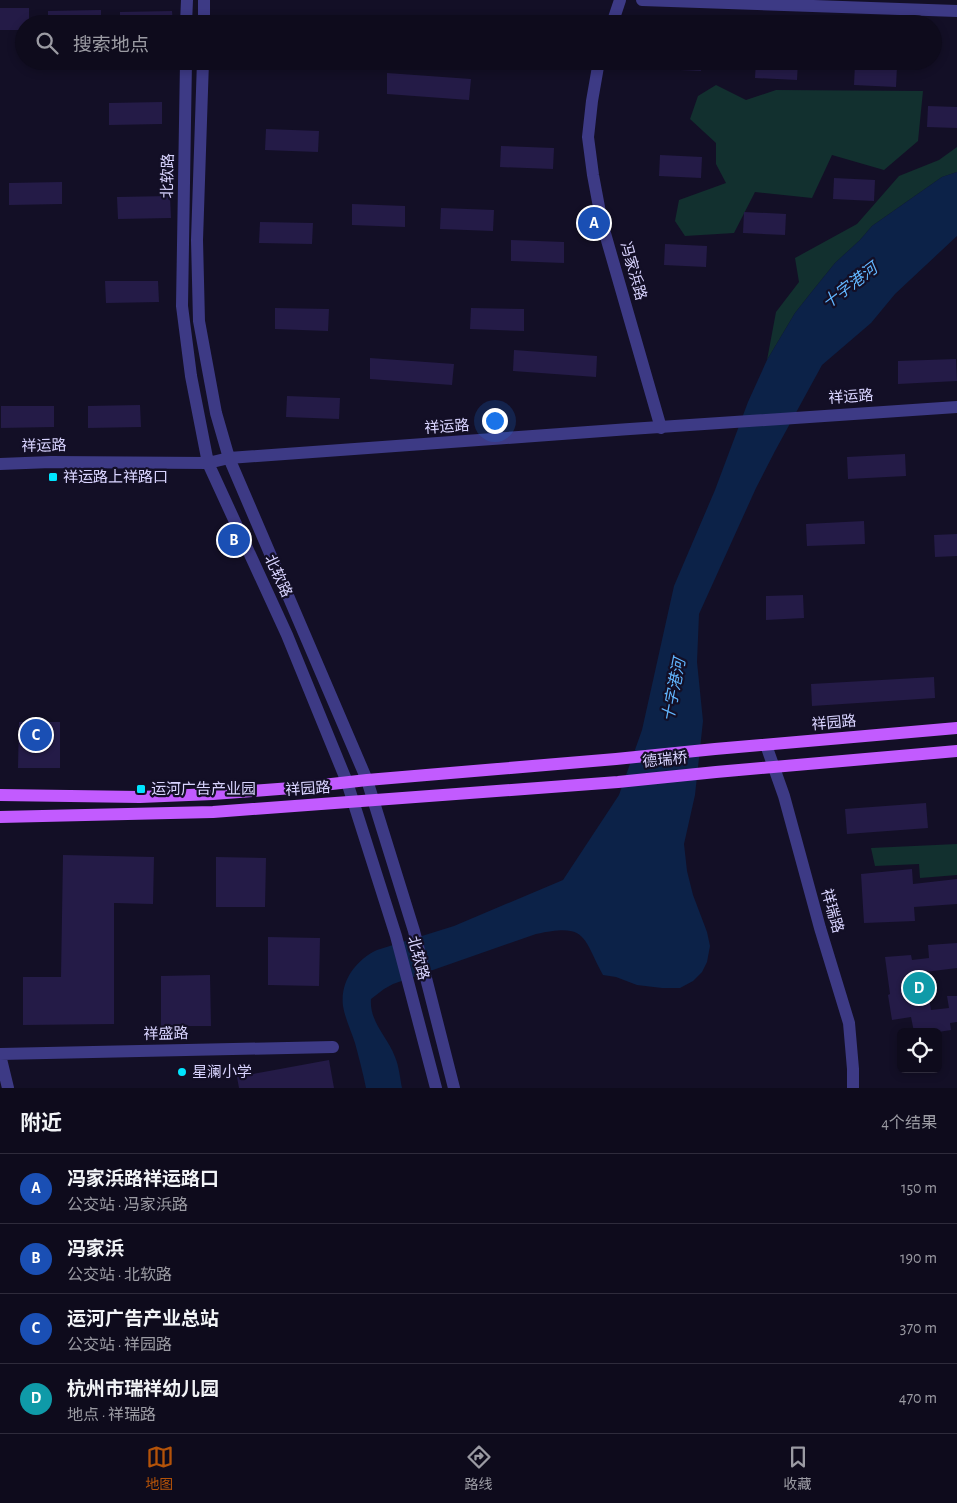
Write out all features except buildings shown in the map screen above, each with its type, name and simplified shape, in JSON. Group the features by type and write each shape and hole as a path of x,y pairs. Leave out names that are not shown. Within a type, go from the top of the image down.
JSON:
{"main road":[{"name":"祥园路","path":"715,749 957,728"},
{"name":"德瑞桥","path":"616,759 715,749"},
{"path":"774,767 957,751"},
{"name":"祥园路","path":"0,795 140,797 204,794 305,788 368,780 616,759"},
{"name":"德瑞桥","path":"618,782 774,767"},
{"name":"祥园路","path":"0,817 213,812 618,782"}],"street":[{"path":"186,15 187,0"},
{"path":"204,0 204,15"},
{"path":"615,15 620,0"},
{"path":"642,0 957,11"},
{"name":"北软路","path":"186,70 182,306 191,376 208,463 287,635 347,782 396,936 436,1088"},
{"name":"北软路","path":"203,70 197,240 199,321 216,413 229,458 368,780 414,931 454,1088"},
{"name":"冯家浜路","path":"598,70 588,137 593,176 602,223 661,428"},
{"name":"祥运路","path":"0,464 51,462 208,463 229,458 805,416 957,407"},
{"name":"祥瑞路","path":"766,745 784,796 820,928 849,1023 853,1088"},
{"name":"祥盛路","path":"0,1055 333,1047"},
{"path":"0,1055 8,1088"}],"green space":[{"path":"716,85 746,100 776,90 923,91 918,141 884,170 832,155 812,198 755,192 734,233 685,236 675,221 679,200 726,183 716,164 716,143 690,119 698,96"},
{"path":"957,147 957,172 942,177 872,226 835,263 795,313 767,360 776,312 799,282 795,258 857,224 899,176 939,160"},
{"path":"957,844 957,875 920,878 919,864 875,866 871,848"}],"water":[{"name":"十字港河","path":"957,172 957,236 895,294 871,323 822,365 756,488 699,614 697,662 703,721 695,795 684,844 687,871 693,895 707,932 710,946 707,962 702,972 693,981 680,988 637,985 616,977 603,975 586,942 574,932 565,930 536,934 393,984 371,999 373,1015 392,1050 402,1088 366,1088 355,1043 343,1006 344,988 351,972 362,959 377,950 454,926 563,880 619,795 642,730 674,586 715,490 748,402 767,360 795,313 835,263 872,226 942,177"}],"place":[{"name":"冯家浜路祥运路口","path":"594,223"},
{"name":"祥运路上祥路口","path":"53,477"},
{"name":"冯家浜","path":"234,540"},
{"name":"运河广告产业总站","path":"36,735"},
{"name":"运河广告产业园","path":"141,789"},
{"name":"杭州市瑞祥幼儿园","path":"919,988"},
{"name":"星澜小学","path":"182,1072"}]}
